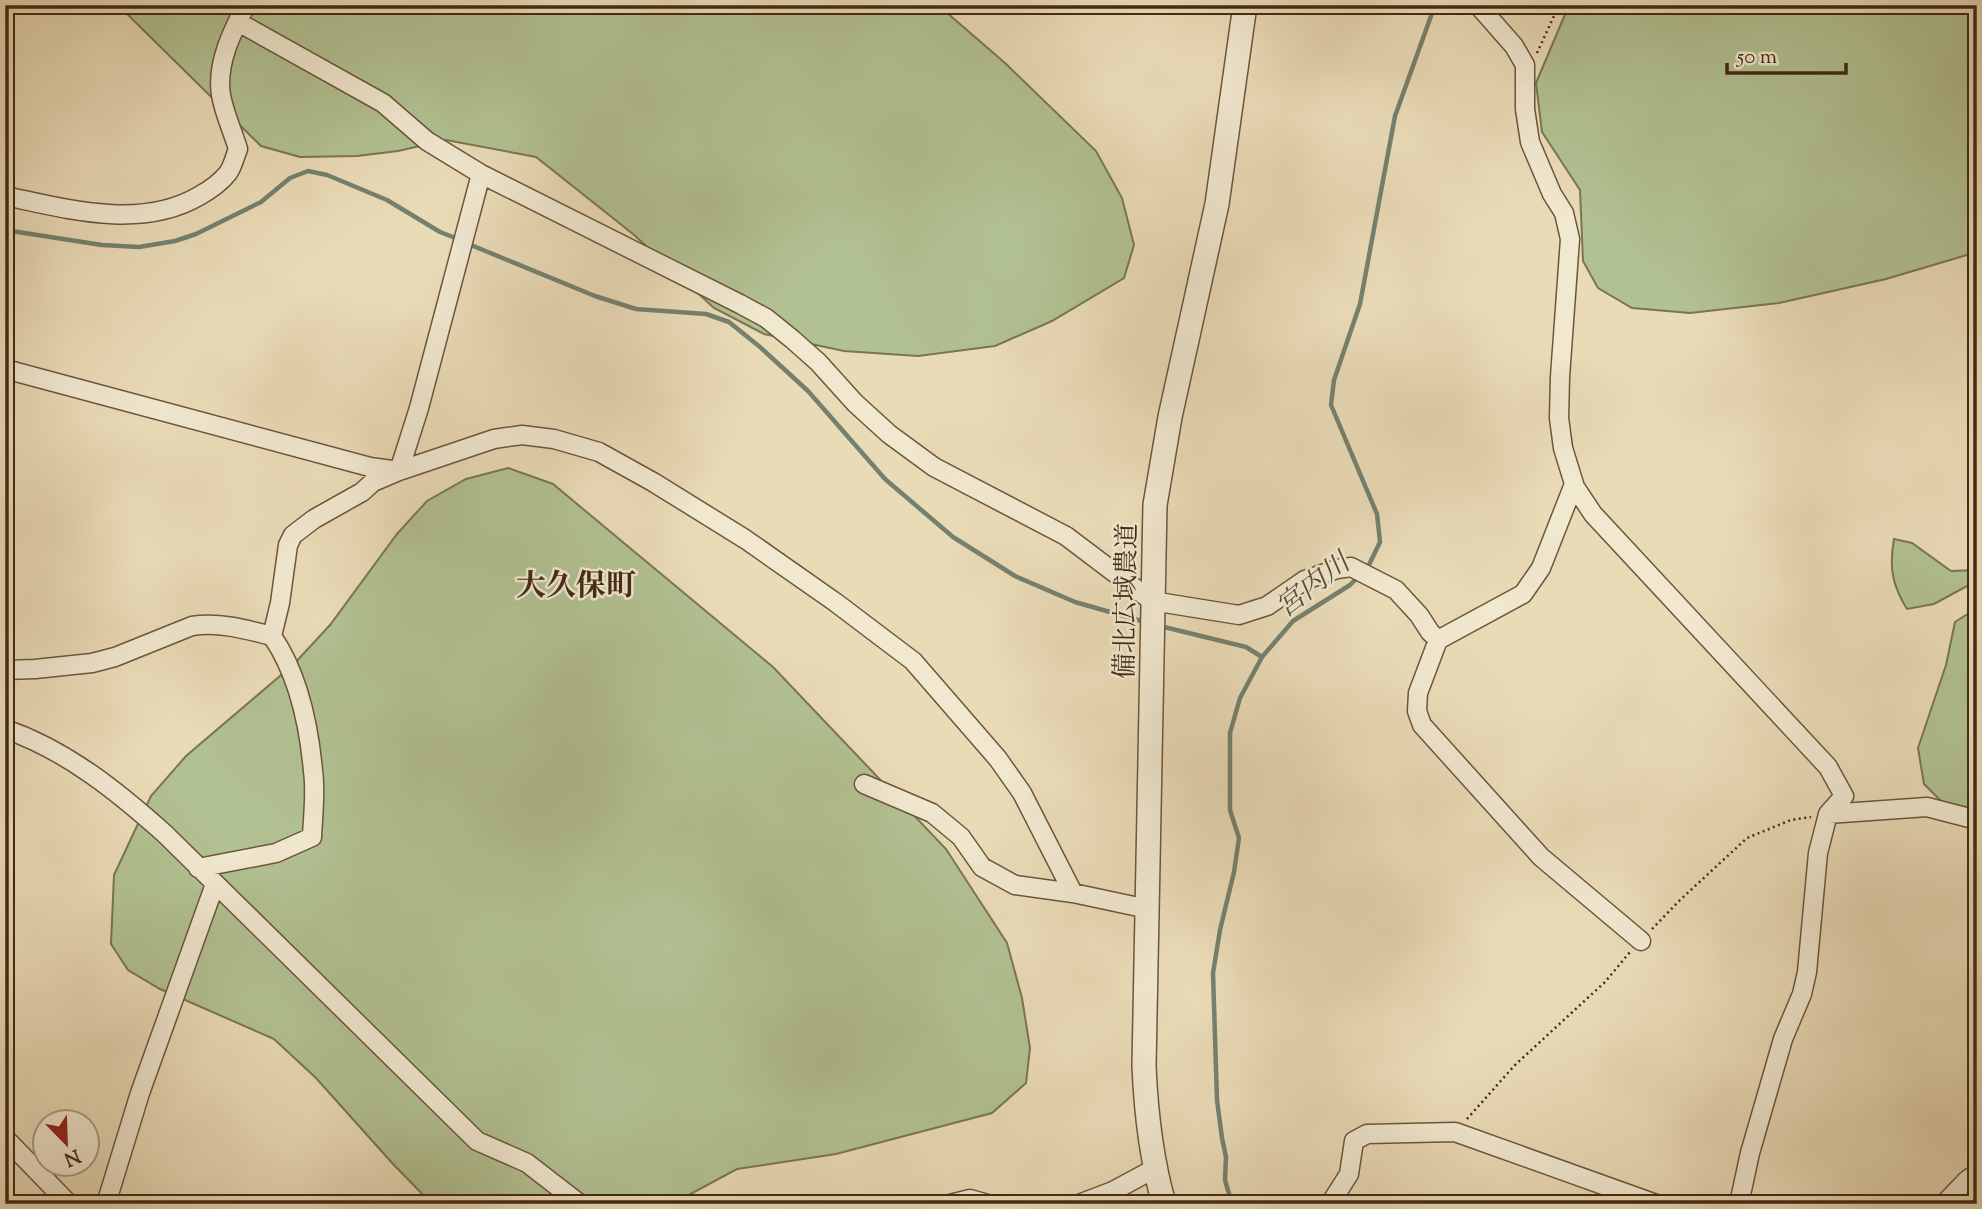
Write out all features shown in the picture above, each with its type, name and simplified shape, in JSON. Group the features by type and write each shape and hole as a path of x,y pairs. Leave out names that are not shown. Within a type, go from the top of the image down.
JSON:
{"street":[{"name":"備北広域農道","path":"1164,1204 1154,1169 1144,1066 1155,505 1170,417 1217,204 1245,5"},
{"path":"1478,5 1514,46 1525,65 1525,109 1530,142 1552,194 1564,213 1570,239 1559,418 1563,448 1574,484 1593,514 1828,767 1844,796 1828,814 1818,853 1807,972 1802,994 1783,1039 1750,1153 1739,1204"},
{"path":"5,196 105,213 150,213 183,205 214,188 229,172 238,149 221,96 221,72 232,32 242,13 383,103 427,141 481,174 766,318 818,362 855,403 934,467 1066,536 1152,601 1239,615 1267,606 1305,580 1351,567 1396,590 1438,640"},
{"path":"399,471 419,408 481,174"},
{"path":"5,369 370,467 399,471"},
{"path":"272,636 281,603 288,545 293,535 314,519 362,492 373,482 494,439 522,435 555,439 599,452 745,539 913,661 998,759 1022,793 1073,893"},
{"path":"1574,484 1541,568 1523,594 1438,640 1418,693 1416,711 1422,725 1541,857 1641,941"},
{"path":"5,670 92,663 204,624 236,627 272,636 300,695 314,772 313,837 276,853 198,868"},
{"path":"5,729 77,764 126,799 165,834 477,1141 527,1163 580,1204"},
{"path":"864,784 932,813 961,837 982,867 1015,885 1073,893 1147,909"},
{"path":"1828,814 1927,807 1977,820"},
{"path":"106,1204 140,1093 215,884"},
{"path":"1330,1204 1349,1174 1354,1141 1367,1134 1455,1132 1656,1204"},
{"path":"5,1138 69,1204"},
{"path":"1079,1204 1114,1191 1154,1169"},
{"path":"1944,1204 1977,1173"},
{"path":"950,1204 971,1199 988,1204"}],"path":[{"path":"1525,65 1537,53 1559,5"},
{"path":"1455,1132 1515,1065 1605,982 1624,958 1680,900 1747,838 1791,820 1828,814"}],"green space":[{"path":"118,5 938,5 1005,63 1096,151 1122,198 1134,245 1124,278 1052,321 995,346 918,356 844,351 764,334 714,308 633,234 536,157 446,140 398,151 357,156 300,157 261,146"},
{"path":"1569,5 1977,5 1977,252 1886,279 1779,303 1690,313 1632,308 1598,288 1583,261 1580,190 1542,132 1536,83"},
{"path":"508,468 553,484 773,667 946,849 1007,943 1022,998 1030,1048 1026,1083 992,1113 836,1154 737,1169 672,1204 432,1204 316,1078 274,1039 160,989 128,970 111,944 114,875 151,796 186,756 294,664 330,625 397,534 427,501 466,479"},
{"path":"1894,539 1912,543 1951,571 1977,570 1977,586 1967,586 1934,604 1907,609 1893,576"},
{"path":"1977,608 1977,829 1924,784 1918,748 1946,665 1955,622"}],"waterway":[{"name":"宮内川","path":"1367,569 1380,542 1377,514 1331,405 1334,380 1360,304 1395,116 1435,5"},
{"path":"5,230 102,245 139,247 175,241 196,234 261,202 290,178 308,171 327,175 387,200 440,232 458,239"},
{"path":"466,243 595,296 636,309 706,314 729,322 808,391 885,479 953,537 1015,576 1075,602 1145,622"},
{"name":"宮内川","path":"1232,1204 1225,1180 1226,1157 1217,1100 1213,973 1239,838 1230,810 1230,733 1240,698 1262,657 1293,621 1350,585 1360,575"},
{"path":"1160,626 1246,647 1262,657"}],"district":[{"name":"大久保町","path":"576,585"}]}
